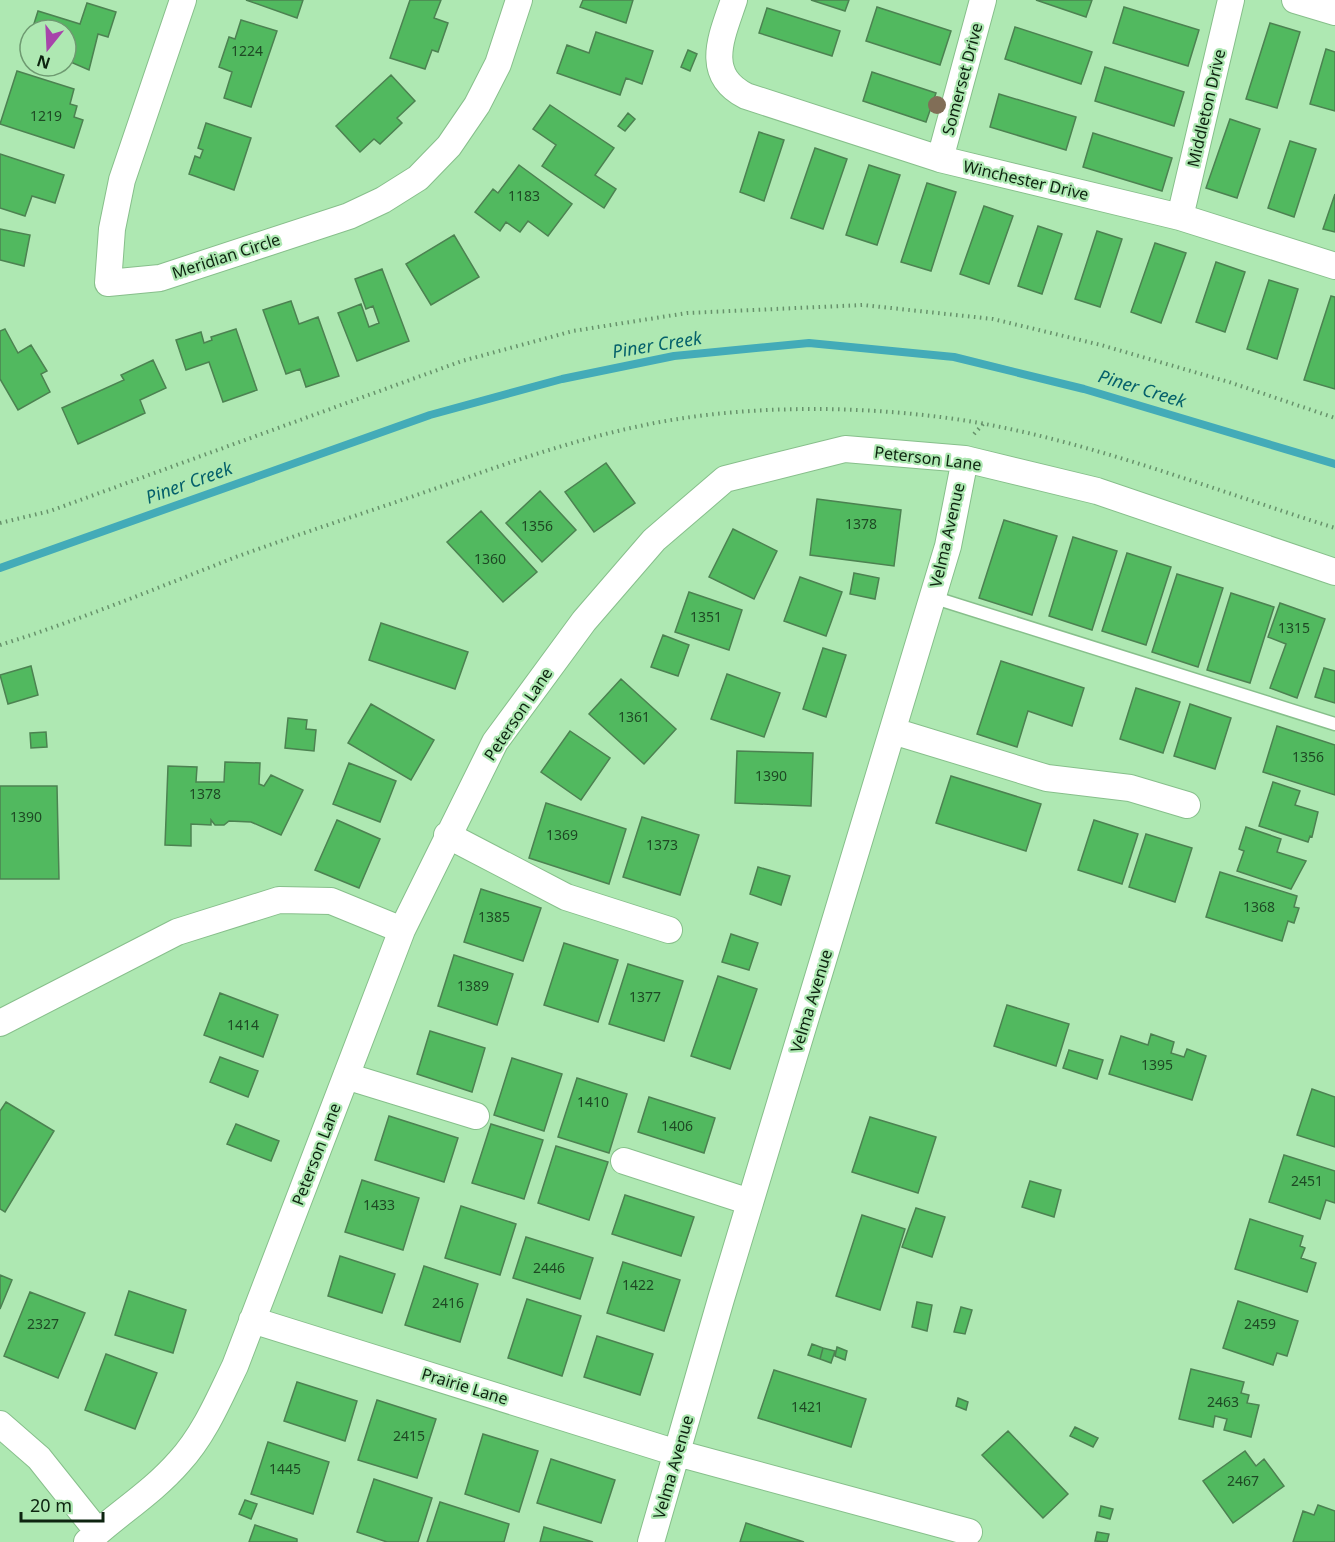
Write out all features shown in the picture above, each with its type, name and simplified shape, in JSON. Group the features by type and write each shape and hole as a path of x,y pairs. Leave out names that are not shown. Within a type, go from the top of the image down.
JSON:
{"street":[{"name":"Meridian Circle","path":"183,0 122,180 111,229 108,283 160,278 349,216 383,200 418,178 449,146 477,105 498,64 519,0"},
{"name":"Winchester Drive","path":"734,0 719,53 724,79 733,89 746,96 940,159 1180,217 1335,266"},
{"name":"Somerset Drive","path":"940,159 983,0"},
{"name":"Middleton Drive","path":"1180,217 1231,0"},
{"path":"1295,0 1335,12"},
{"name":"Peterson Lane","path":"93,1537 143,1497 180,1461 210,1418 235,1366 402,930 495,742 584,621 654,540 725,479 845,449 965,459 1097,491 1335,572"},
{"name":"Velma Avenue","path":"651,1542 750,1202 948,546 965,459"},
{"path":"893,731 1047,778 1130,788 1187,805"},
{"path":"447,836 566,897 669,930"},
{"path":"0,1023 177,932 279,900 331,901 402,930"},
{"path":"346,1076 476,1116"},
{"path":"624,1161 750,1202"},
{"name":"Prairie Lane","path":"252,1320 677,1453 969,1532"},
{"path":"0,1425 39,1458 93,1537"}],"lane":[{"path":"932,597 1335,724"}],"path":[{"path":"0,523 50,511 462,361 573,331 687,314 863,305 993,319 1091,343 1219,379 1335,418"},
{"path":"0,645 116,606 238,556 524,457 643,425 775,409 907,414 984,423 1104,455 1335,528"}],"building":[{"path":"246,0 303,0 297,18"},
{"path":"410,0 441,0 434,18 448,23 438,52 432,50 425,69 390,58"},
{"path":"583,0 633,0 626,23 580,7"},
{"path":"811,0 849,0 845,11"},
{"path":"1036,0 1092,0 1086,17"},
{"path":"87,3 116,12 108,37 98,34 89,70 78,65 78,23 80,24"},
{"path":"877,7 951,31 940,65 866,41"},
{"path":"1124,7 1199,30 1188,66 1113,43"},
{"path":"767,8 840,31 832,56 759,33"},
{"path":"38,11 61,18 36,18"},
{"path":"241,20 277,31 251,107 224,98 232,72 219,67 229,37 235,39"},
{"path":"1270,23 1300,32 1277,108 1246,99"},
{"path":"1015,27 1092,52 1081,84 1005,59"},
{"path":"596,32 653,51 642,84 626,78 620,95 557,73 567,45 589,53"},
{"path":"1326,49 1335,52 1335,111 1310,104"},
{"path":"688,50 697,54 690,71 681,67"},
{"path":"1105,67 1184,92 1174,126 1095,101"},
{"path":"17,71 18,78 39,78 74,89 70,104 77,106 74,117 83,120 74,148 0,124"},
{"path":"872,72 936,93 926,122 863,101"},
{"path":"391,75 415,101 397,118 402,123 380,144 374,139 360,152 336,126"},
{"path":"999,94 1076,117 1066,150 990,127"},
{"path":"550,105 614,148 595,175 616,189 604,208 542,166 556,145 533,129"},
{"path":"628,113 635,119 625,131 618,126"},
{"path":"1230,119 1260,129 1237,198 1206,188"},
{"path":"206,123 251,138 234,190 189,174 195,156 200,158 203,150 198,148"},
{"path":"759,132 784,140 764,201 740,192"},
{"path":"1093,133 1172,158 1162,191 1083,167"},
{"path":"1290,141 1316,149 1294,217 1268,208"},
{"path":"815,148 847,159 823,229 791,218"},
{"path":"0,154 64,175 55,203 32,196 25,216 0,208"},
{"path":"519,165 572,204 548,236 528,221 520,232 506,222 500,231 475,212 493,189 498,193"},
{"path":"869,165 900,175 877,245 846,235"},
{"path":"927,183 956,192 931,271 901,262"},
{"path":"1335,194 1335,232 1323,229"},
{"path":"984,206 1013,216 989,284 960,274"},
{"path":"1038,226 1062,234 1042,294 1018,286"},
{"path":"0,229 30,235 24,266 0,260"},
{"path":"1097,231 1122,239 1100,307 1075,299"},
{"path":"454,235 479,277 431,305 406,264"},
{"path":"1155,243 1186,253 1161,323 1131,312"},
{"path":"1216,262 1245,272 1225,332 1196,322"},
{"path":"382,269 409,341 357,361 338,313 361,304 369,327 379,323 373,306 366,309 355,279"},
{"path":"1269,280 1298,289 1277,359 1247,349"},
{"path":"1331,296 1335,297 1335,389 1304,380"},
{"path":"291,301 299,324 318,317 339,376 306,387 300,369 286,374 263,310"},
{"path":"5,329 18,353 31,345 47,371 41,374 50,392 18,410 0,379 0,331"},
{"path":"236,329 257,390 223,402 209,362 186,370 176,340 201,332 204,343 212,340 211,337"},
{"path":"153,360 166,388 140,400 145,413 78,444 62,408 124,380 121,375"},
{"path":"606,463 635,503 594,532 565,492"},
{"path":"540,491 576,530 542,562 506,523"},
{"path":"817,499 901,510 894,566 810,555"},
{"path":"481,511 537,572 503,602 447,542"},
{"path":"1004,520 1057,536 1032,615 979,598"},
{"path":"733,529 777,551 754,599 709,577"},
{"path":"1073,537 1117,551 1092,630 1049,616"},
{"path":"1127,553 1171,567 1146,645 1102,631"},
{"path":"854,573 879,578 875,599 850,594"},
{"path":"1177,574 1223,588 1198,667 1152,652"},
{"path":"800,577 842,592 826,636 784,621"},
{"path":"689,592 742,610 729,650 675,632"},
{"path":"1231,593 1274,607 1250,683 1207,670"},
{"path":"1280,603 1325,619 1297,698 1270,688 1286,644 1268,637"},
{"path":"381,623 468,652 455,689 369,660"},
{"path":"663,635 689,645 678,676 651,667"},
{"path":"823,648 846,655 826,717 803,709"},
{"path":"1001,661 1084,688 1072,726 1028,711 1017,747 977,734"},
{"path":"31,666 38,695 8,704 0,675"},
{"path":"1324,668 1335,671 1335,703 1315,697"},
{"path":"727,674 780,693 764,737 711,719"},
{"path":"621,679 676,729 644,764 589,714"},
{"path":"1136,688 1180,702 1163,753 1120,739"},
{"path":"371,704 434,740 411,780 348,743"},
{"path":"1190,704 1231,718 1215,769 1174,756"},
{"path":"288,718 307,720 306,729 316,730 314,751 285,748"},
{"path":"1277,726 1335,745 1335,795 1263,772"},
{"path":"570,731 610,758 581,800 541,772"},
{"path":"46,732 47,747 31,748 30,733"},
{"path":"737,751 813,753 811,806 735,803"},
{"path":"225,762 260,763 259,784 264,786 271,775 303,790 281,835 251,822 229,821 224,825 215,825 211,820 211,825 191,824 191,846 165,845 168,766 197,767 196,782 224,782"},
{"path":"349,763 396,781 380,822 333,804"},
{"path":"951,776 1041,804 1026,851 936,823"},
{"path":"1273,782 1300,791 1295,805 1318,812 1312,837 1310,836 1308,842 1259,826"},
{"path":"0,786 57,786 59,879 0,879"},
{"path":"546,803 626,829 609,884 529,858"},
{"path":"642,817 699,835 680,895 623,877"},
{"path":"337,820 380,839 359,888 315,870"},
{"path":"1094,820 1138,834 1122,884 1078,870"},
{"path":"1246,827 1281,839 1277,852 1306,861 1291,889 1237,871 1244,851 1239,849"},
{"path":"1146,834 1192,848 1175,902 1129,887"},
{"path":"758,867 790,876 781,905 750,894"},
{"path":"1220,872 1297,896 1294,907 1299,908 1294,923 1288,921 1282,941 1206,917"},
{"path":"481,889 541,908 523,961 464,942"},
{"path":"731,934 758,943 749,970 722,962"},
{"path":"564,943 618,960 598,1022 544,1005"},
{"path":"454,955 513,974 497,1025 438,1006"},
{"path":"628,964 683,981 664,1041 609,1024"},
{"path":"718,976 757,989 730,1069 691,1056"},
{"path":"220,993 278,1015 263,1057 204,1035"},
{"path":"1007,1005 1069,1024 1056,1066 994,1046"},
{"path":"430,1031 485,1048 472,1092 417,1074"},
{"path":"1151,1034 1174,1042 1171,1053 1184,1057 1187,1049 1206,1056 1192,1100 1109,1074 1121,1036 1148,1045"},
{"path":"1069,1050 1103,1060 1097,1079 1063,1068"},
{"path":"220,1057 258,1071 248,1097 210,1082"},
{"path":"512,1058 562,1074 544,1131 494,1115"},
{"path":"577,1078 627,1094 609,1153 558,1137"},
{"path":"1312,1089 1335,1097 1335,1147 1297,1135"},
{"path":"649,1097 715,1118 704,1153 638,1132"},
{"path":"6,1102 54,1131 5,1212 0,1209 0,1111"},
{"path":"389,1116 458,1138 444,1182 375,1160"},
{"path":"870,1117 936,1137 918,1193 852,1172"},
{"path":"236,1124 279,1141 271,1161 227,1144"},
{"path":"491,1124 543,1140 524,1199 472,1183"},
{"path":"556,1146 608,1162 589,1220 538,1203"},
{"path":"1284,1155 1335,1171 1335,1203 1326,1200 1320,1219 1269,1202"},
{"path":"362,1180 419,1198 403,1250 345,1232"},
{"path":"1030,1181 1061,1190 1054,1217 1022,1207"},
{"path":"625,1195 694,1217 681,1256 612,1234"},
{"path":"461,1206 516,1224 500,1275 445,1258"},
{"path":"916,1208 945,1217 932,1257 902,1247"},
{"path":"862,1215 905,1229 880,1310 836,1296"},
{"path":"1250,1219 1303,1236 1300,1246 1305,1248 1301,1258 1316,1263 1307,1292 1235,1269"},
{"path":"526,1237 593,1258 580,1299 513,1278"},
{"path":"340,1256 395,1274 382,1313 328,1296"},
{"path":"623,1262 680,1280 664,1331 607,1313"},
{"path":"424,1266 478,1284 460,1342 405,1325"},
{"path":"0,1275 12,1280 0,1309"},
{"path":"129,1291 186,1310 173,1353 115,1335"},
{"path":"30,1292 85,1313 58,1378 4,1356"},
{"path":"527,1299 581,1316 562,1376 508,1358"},
{"path":"1238,1301 1298,1321 1287,1356 1277,1353 1273,1365 1223,1348"},
{"path":"917,1302 932,1305 927,1331 912,1327"},
{"path":"961,1307 972,1310 965,1334 954,1332"},
{"path":"597,1336 653,1354 640,1395 584,1377"},
{"path":"812,1344 823,1348 820,1359 808,1355"},
{"path":"837,1347 847,1351 845,1360 835,1356"},
{"path":"823,1348 835,1351 831,1363 820,1359"},
{"path":"106,1354 157,1373 135,1429 85,1410"},
{"path":"1191,1369 1244,1382 1241,1393 1249,1395 1247,1403 1259,1405 1251,1437 1224,1430 1227,1419 1215,1416 1213,1427 1179,1419"},
{"path":"774,1370 866,1399 851,1447 758,1418"},
{"path":"297,1382 357,1401 345,1441 284,1421"},
{"path":"958,1398 968,1402 966,1410 956,1406"},
{"path":"377,1400 436,1419 417,1478 358,1460"},
{"path":"1075,1427 1098,1438 1093,1447 1070,1436"},
{"path":"1008,1431 1068,1494 1043,1518 982,1455"},
{"path":"483,1434 538,1451 519,1512 465,1494"},
{"path":"268,1442 329,1462 313,1514 251,1494"},
{"path":"1245,1451 1256,1466 1264,1459 1284,1486 1233,1523 1203,1481"},
{"path":"551,1459 615,1480 601,1523 537,1503"},
{"path":"374,1479 432,1498 418,1542 387,1542 357,1532"},
{"path":"245,1500 257,1504 251,1519 239,1514"},
{"path":"440,1502 509,1524 504,1542 427,1542"},
{"path":"1318,1505 1335,1511 1335,1542 1293,1542 1303,1511 1314,1515"},
{"path":"1101,1506 1113,1509 1110,1519 1099,1516"},
{"path":"746,1523 804,1542 740,1542"},
{"path":"255,1525 297,1539 297,1542 249,1542"},
{"path":"544,1527 593,1542 540,1542"},
{"path":"1097,1532 1109,1534 1107,1542 1095,1541"}],"waterway":[{"name":"Piner Creek","path":"0,568 430,415 562,379 674,356 809,343 954,357 1084,389 1335,464"}]}
